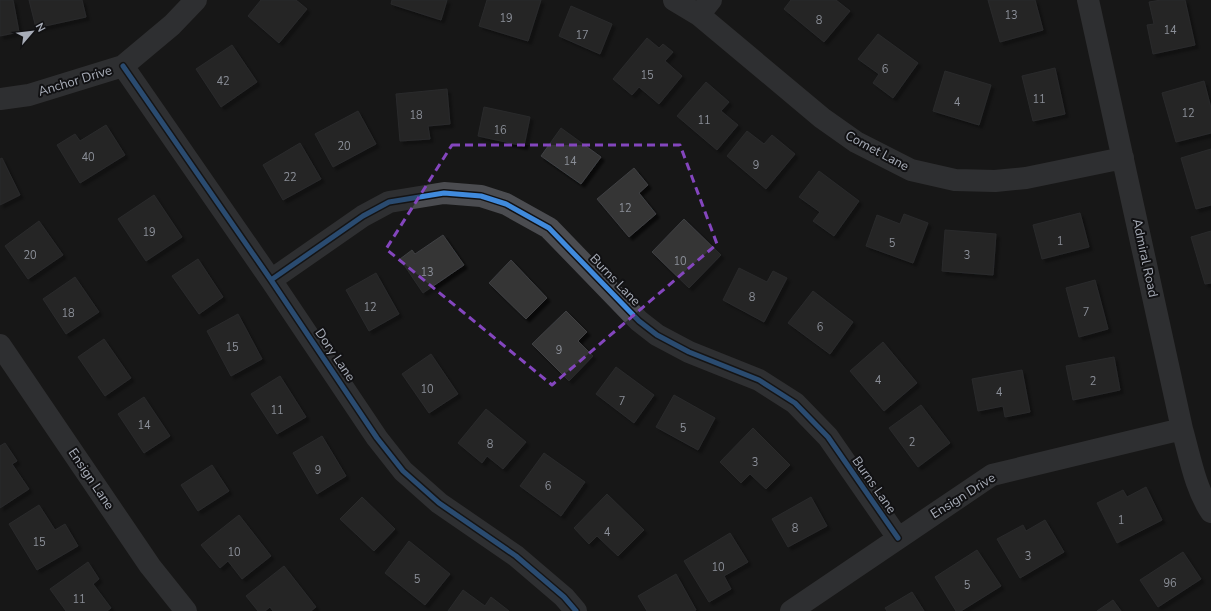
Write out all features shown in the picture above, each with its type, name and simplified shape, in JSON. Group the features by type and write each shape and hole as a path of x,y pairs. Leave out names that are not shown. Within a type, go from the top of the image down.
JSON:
{"street":[{"name":"Anchor Drive","path":"0,99 29,95 123,66 172,25 196,0"},
{"name":"Comet Lane","path":"674,0 705,8 822,118 856,142 911,170 955,180 995,181 1026,178 1123,158"},
{"name":"Admiral Road","path":"1088,0 1182,429 1202,497 1211,512"},
{"name":"Dory Lane","path":"123,66 271,280 377,438 402,471 439,503 516,556 564,597 576,611"},
{"name":"Burns Lane","path":"271,280 363,216 389,202 444,193 481,196 506,204 549,228 639,321 657,335 688,352 759,380 795,403 828,437 898,538"},
{"name":"Ensign Lane","path":"0,345 150,566 186,611"},
{"name":"Ensign Drive","path":"791,611 992,475 1182,429"}],"highlighted area":[{"path":"452,145 680,145 717,244 552,385 386,249"}],"building":[{"path":"0,0 13,0 19,32 0,36"},
{"path":"29,0 82,0 86,17 36,28"},
{"path":"261,0 296,0 307,9 279,43 248,16"},
{"path":"392,0 447,0 441,20 391,4"},
{"path":"487,0 541,0 528,41 479,26"},
{"path":"791,0 836,0 850,11 824,42 784,9"},
{"path":"988,0 1035,0 1043,30 1000,42"},
{"path":"1161,0 1185,0 1195,45 1153,54 1147,25 1154,24 1149,2"},
{"path":"571,6 612,24 600,54 559,36"},
{"path":"878,34 918,63 893,98 873,83 879,74 858,59"},
{"path":"647,38 659,48 663,44 673,52 665,61 682,76 659,104 639,87 632,95 613,79"},
{"path":"232,45 257,82 221,107 196,69"},
{"path":"1055,68 1065,114 1033,121 1022,76"},
{"path":"945,71 991,85 979,125 933,111"},
{"path":"1204,81 1211,108 1211,133 1176,142 1162,93"},
{"path":"706,82 729,102 721,111 738,125 717,150 677,116"},
{"path":"447,89 450,124 428,126 430,139 400,141 396,94"},
{"path":"484,107 530,117 524,146 478,136"},
{"path":"358,111 376,144 333,167 315,134"},
{"path":"106,125 125,155 80,183 57,145 75,134 80,141"},
{"path":"561,128 601,157 581,184 541,156"},
{"path":"747,131 764,144 772,135 795,154 766,189 727,156"},
{"path":"300,143 321,179 283,200 263,165"},
{"path":"1211,149 1211,205 1196,209 1181,158"},
{"path":"2,158 20,195 0,205 0,159"},
{"path":"634,168 648,185 639,193 656,214 629,237 597,199"},
{"path":"819,171 859,201 834,236 813,221 820,212 799,197"},
{"path":"154,195 182,237 146,261 118,219"},
{"path":"1080,213 1089,247 1042,259 1033,225"},
{"path":"904,214 928,223 913,263 866,246 877,215 900,224"},
{"path":"684,219 721,255 689,288 652,252"},
{"path":"39,221 63,255 28,279 5,246"},
{"path":"945,230 996,234 993,275 942,271"},
{"path":"1211,231 1211,283 1205,284 1191,237"},
{"path":"443,235 464,265 423,293 400,259 412,250 415,254"},
{"path":"198,259 223,297 199,314 172,276"},
{"path":"511,260 547,298 526,319 489,283"},
{"path":"739,268 767,282 773,271 787,278 764,322 723,300"},
{"path":"376,273 399,314 369,331 346,290"},
{"path":"75,277 99,312 66,334 43,299"},
{"path":"1095,280 1108,329 1079,337 1066,288"},
{"path":"813,291 853,322 830,354 788,323"},
{"path":"566,311 587,332 578,341 593,356 569,381 532,344"},
{"path":"238,314 262,359 231,376 207,331"},
{"path":"104,339 131,378 105,396 78,357"},
{"path":"883,342 917,383 884,411 850,371"},
{"path":"431,354 458,394 429,413 402,374"},
{"path":"1114,357 1120,390 1073,400 1066,366"},
{"path":"616,367 654,395 634,423 596,394"},
{"path":"1022,370 1030,412 1005,417 1003,406 978,411 972,379"},
{"path":"280,376 306,417 277,434 251,394"},
{"path":"674,395 715,418 698,450 656,427"},
{"path":"144,397 170,436 144,453 118,414"},
{"path":"921,405 950,443 918,467 889,428"},
{"path":"486,409 526,442 503,469 487,456 482,463 458,443"},
{"path":"753,428 790,465 766,489 750,474 741,483 720,462"},
{"path":"322,436 346,476 317,494 293,453"},
{"path":"5,443 17,461 12,464 29,489 0,508 0,446"},
{"path":"544,453 585,482 561,516 520,486"},
{"path":"212,465 229,491 198,511 181,485"},
{"path":"1146,487 1162,520 1117,543 1097,503 1123,490 1127,497"},
{"path":"607,494 644,530 618,556 597,536 589,544 574,528"},
{"path":"362,497 395,529 374,551 340,519"},
{"path":"811,497 827,526 788,547 772,519"},
{"path":"39,505 55,530 65,524 78,546 37,570 9,524"},
{"path":"239,515 271,556 242,579 228,561 220,568 201,545"},
{"path":"1045,520 1064,552 1020,578 997,539 1023,525 1026,531"},
{"path":"730,533 748,562 724,576 731,589 709,602 684,561"},
{"path":"409,541 450,574 425,605 385,573"},
{"path":"977,550 1001,586 961,611 956,611 935,577"},
{"path":"1183,552 1201,579 1158,607 1140,580"},
{"path":"88,562 99,579 93,584 111,608 107,611 66,611 50,589"},
{"path":"284,566 316,607 311,611 273,611 270,607 265,611 258,611 246,596"},
{"path":"676,574 696,610 647,611 638,596"},
{"path":"463,590 485,606 491,597 509,611 448,611"},
{"path":"912,592 924,611 887,611 885,608"},
{"path":"1113,600 1121,611 1097,611"}],"cycle path":[{"path":"123,66 271,280 377,438 403,471 439,503 516,556 564,597 576,611"},
{"path":"271,280 363,216 389,202 444,193 481,196 506,204 549,228 639,321 657,335 689,352 759,380 795,403 828,437 898,538"}]}
